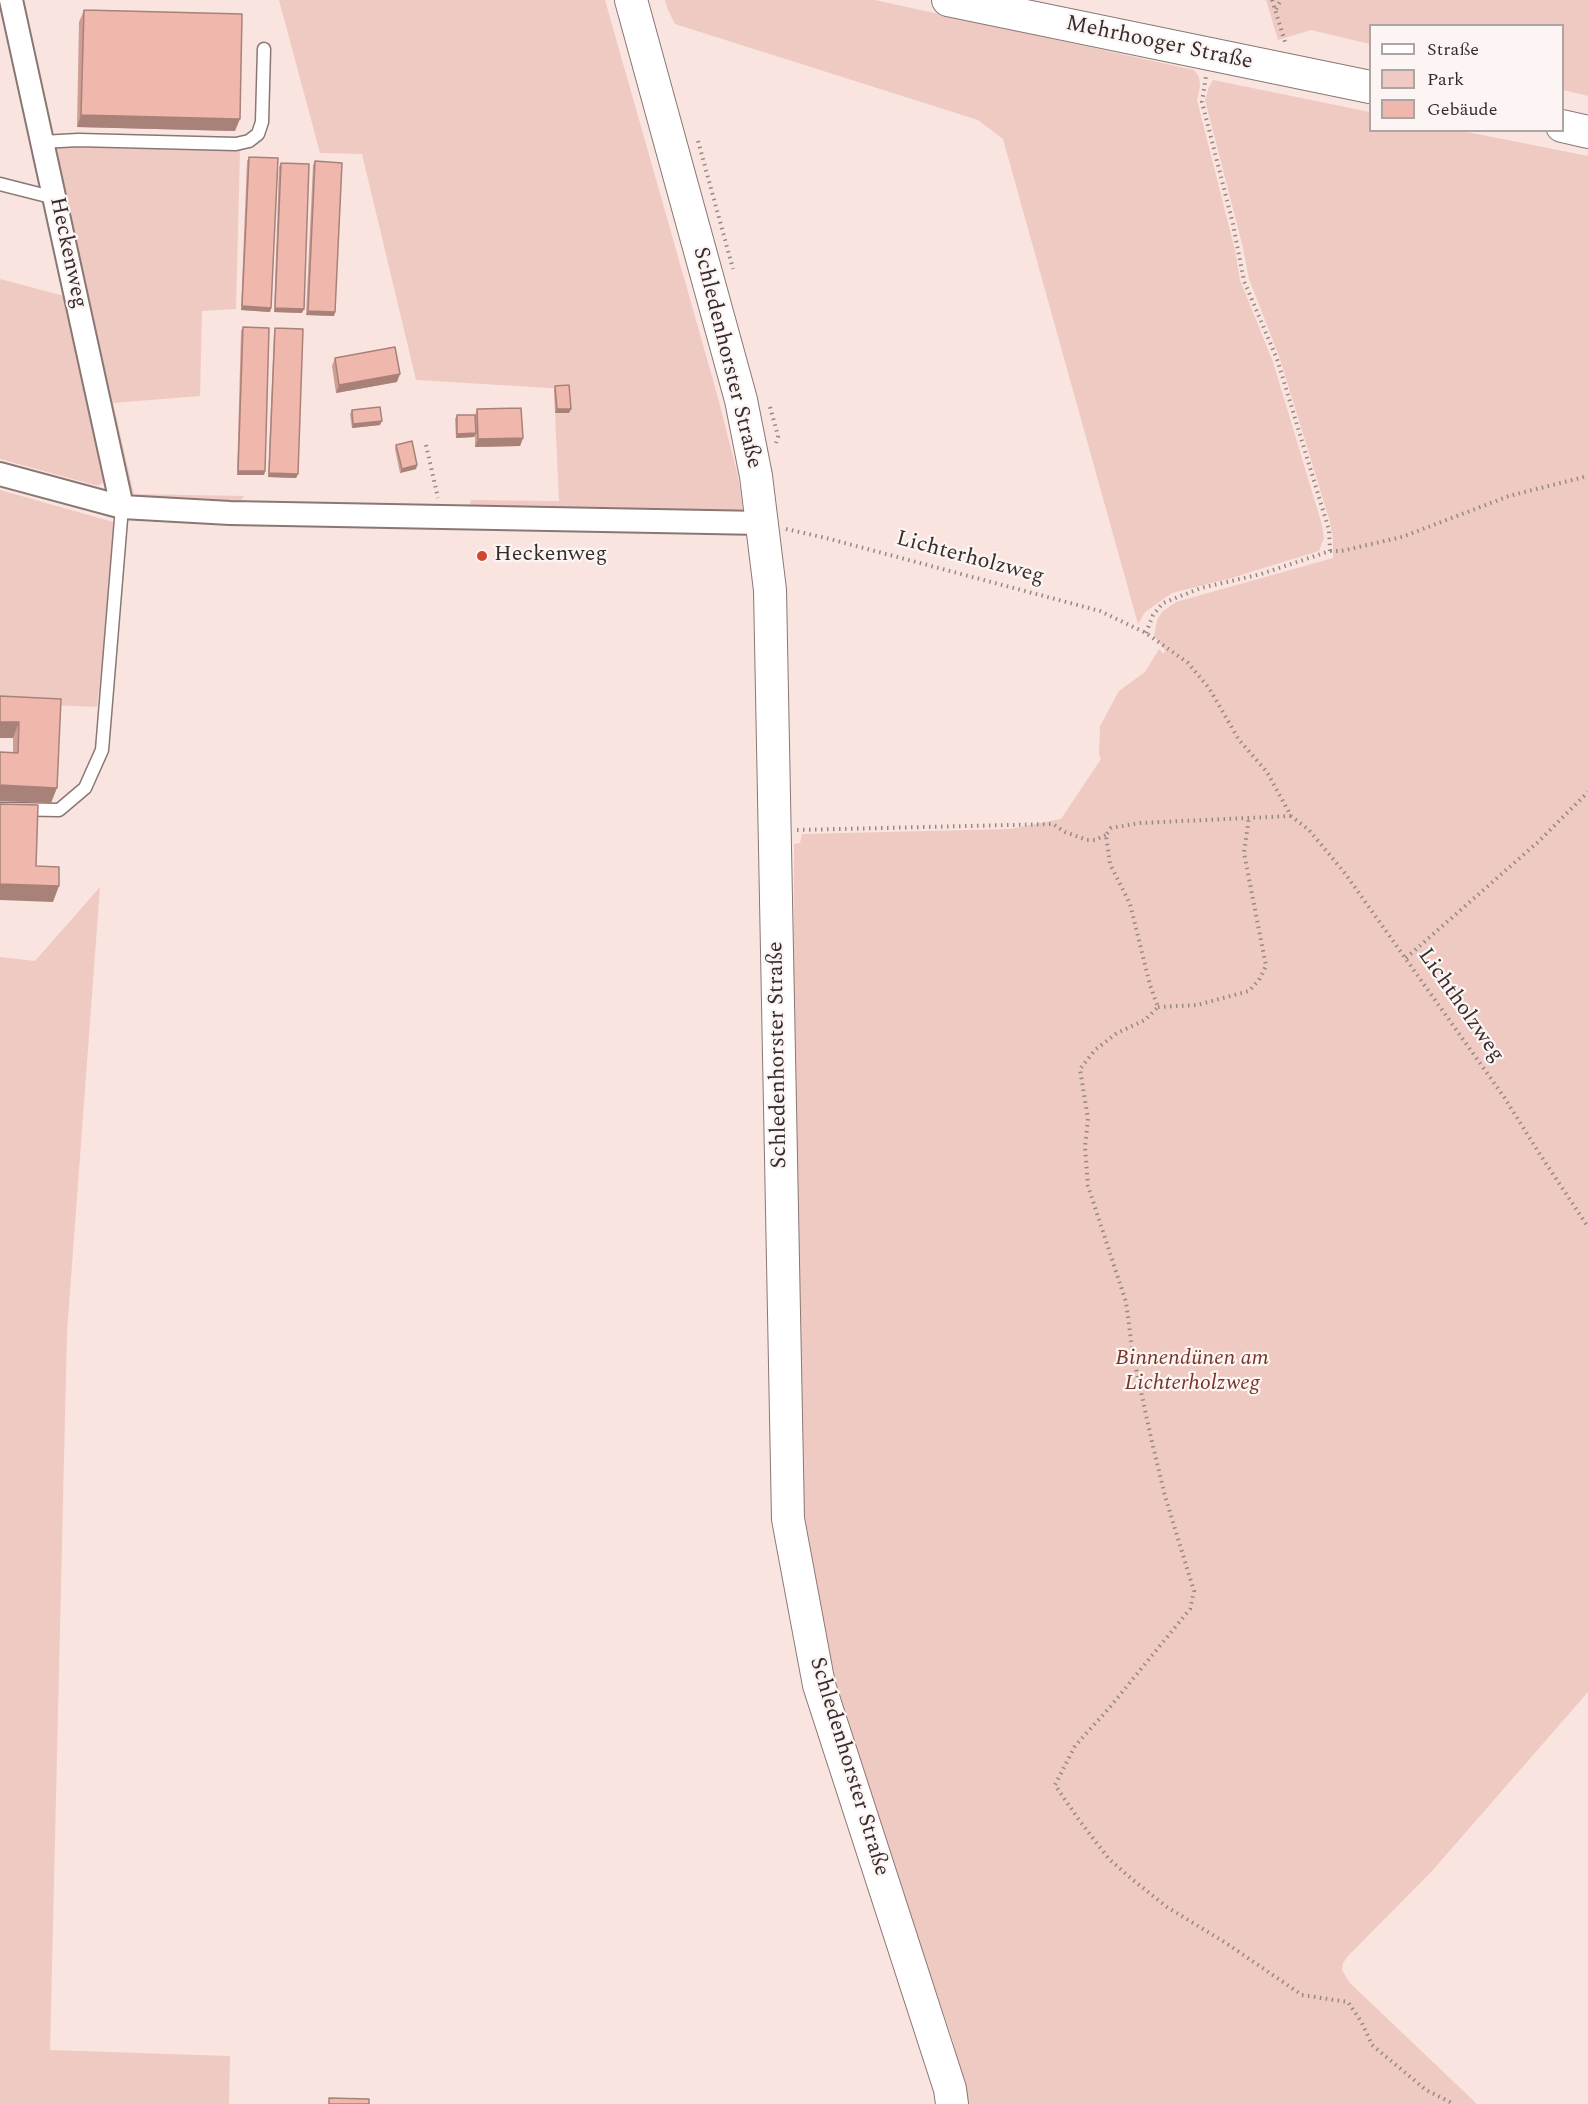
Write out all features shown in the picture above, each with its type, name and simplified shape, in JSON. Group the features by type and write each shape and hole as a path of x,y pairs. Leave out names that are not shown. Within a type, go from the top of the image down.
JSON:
{"street":[{"name":"Heckenweg","path":"11,0 122,507"},
{"name":"Schledenhorster Straße","path":"631,0 741,400 756,476 772,526 770,590 788,1519 819,1685 950,2089 952,2104"},
{"name":"Mehrhooger Straße","path":"948,0 1369,87"},
{"path":"1564,126 1588,132"},
{"path":"0,474 122,507 230,513 441,516 772,526"}],"lane":[{"path":"42,142 78,140 236,144 249,141 258,134 262,122 264,49"},
{"path":"0,184 55,198"},
{"path":"0,809 59,810 85,788 102,750 122,507"}],"path":[{"path":"1272,0 1288,51 1291,71"},
{"path":"1275,10 1281,0"},
{"path":"1208,54 1202,102 1233,224 1244,280 1277,359 1329,530 1330,551"},
{"path":"426,446 441,516"},
{"path":"1146,633 1153,615 1163,603 1201,588 1261,574 1330,551 1341,551 1402,537 1509,496 1588,476"},
{"name":"Lichterholzweg","path":"772,526 1074,603 1100,611 1146,633 1188,663 1209,688 1239,740 1267,772 1291,816"},
{"path":"1406,958 1538,842 1588,792"},
{"path":"795,819 795,830 1053,824 1065,832 1087,840 1095,840 1106,835 1111,828 1140,823 1291,816"},
{"name":"Lichtholzweg","path":"1291,816 1322,843 1406,958 1504,1097 1588,1227"},
{"path":"1249,817 1244,853 1266,966 1259,980 1249,991 1197,1005 1158,1007 1145,1020 1118,1033 1095,1050 1080,1069 1088,1119 1085,1147 1089,1186 1126,1302 1133,1355 1152,1442 1165,1496 1194,1591 1190,1610 1075,1746 1055,1785 1078,1821 1109,1859 1133,1880 1167,1906 1226,1942 1302,1995 1348,2002 1372,2045 1426,2090 1454,2104"},
{"path":"1106,835 1110,864 1130,904 1150,985 1158,1007"}],"green space":[{"path":"279,0 605,0 717,394 738,476 743,509 735,513 473,509 470,504 471,500 559,501 555,413 567,389 416,380 362,154 320,153"},
{"path":"665,0 875,0 1194,70 1199,77 1200,86 1197,100 1235,250 1240,280 1273,362 1322,525 1324,538 1319,551 1228,579 1172,593 1145,612 1138,624 1003,139 978,120 675,24"},
{"path":"1266,0 1588,0 1588,96 1564,90 1564,24 1369,24 1369,44 1311,30 1278,40"},
{"name":"Binnendünen am Lichterholzweg","path":"1213,80 1369,112 1369,132 1467,132 1588,156 1588,1692 1432,1871 1348,1956 1343,1963 1342,1970 1350,1983 1477,2104 966,2104 953,2041 848,1735 817,1624 805,1563 798,1440 793,1110 794,844 800,843 802,834 1010,829 1061,819 1101,759 1099,755 1100,726 1119,691 1145,672 1159,649 1164,654 1165,650 1154,636 1157,620 1162,612 1176,602 1333,558 1330,522 1280,359 1249,279 1205,100"},
{"path":"57,147 240,151 236,309 202,311 200,396 113,403 134,494 244,496 238,506 129,499 50,151"},
{"path":"0,279 68,297 109,479 98,486 0,459"},
{"path":"0,490 117,523 97,707 0,703"},
{"path":"100,887 67,1332 50,2050 230,2056 229,2104 0,2104 0,957 35,961"}],"building":[{"path":"84,10 242,14 240,119 81,115"},
{"path":"249,157 278,158 271,308 242,306"},
{"path":"315,161 342,163 335,312 308,311"},
{"path":"281,163 309,164 304,309 275,308"},
{"path":"243,327 269,328 265,471 238,471"},
{"path":"275,328 303,329 298,474 269,473"},
{"path":"395,347 400,374 339,385 335,358"},
{"path":"569,385 571,409 557,409 555,386"},
{"path":"380,407 382,421 353,424 352,410"},
{"path":"521,408 523,438 478,439 477,409"},
{"path":"457,415 475,415 476,433 457,434"},
{"path":"412,441 417,465 402,469 396,445"},
{"path":"0,696 61,699 57,788 0,785 0,752 18,753 19,722 0,722"},
{"path":"0,804 38,805 36,866 59,867 59,886 0,884"},
{"path":"329,2098 369,2099 369,2104 329,2104"}],"place":[{"name":"Heckenweg","path":"482,556"}]}
